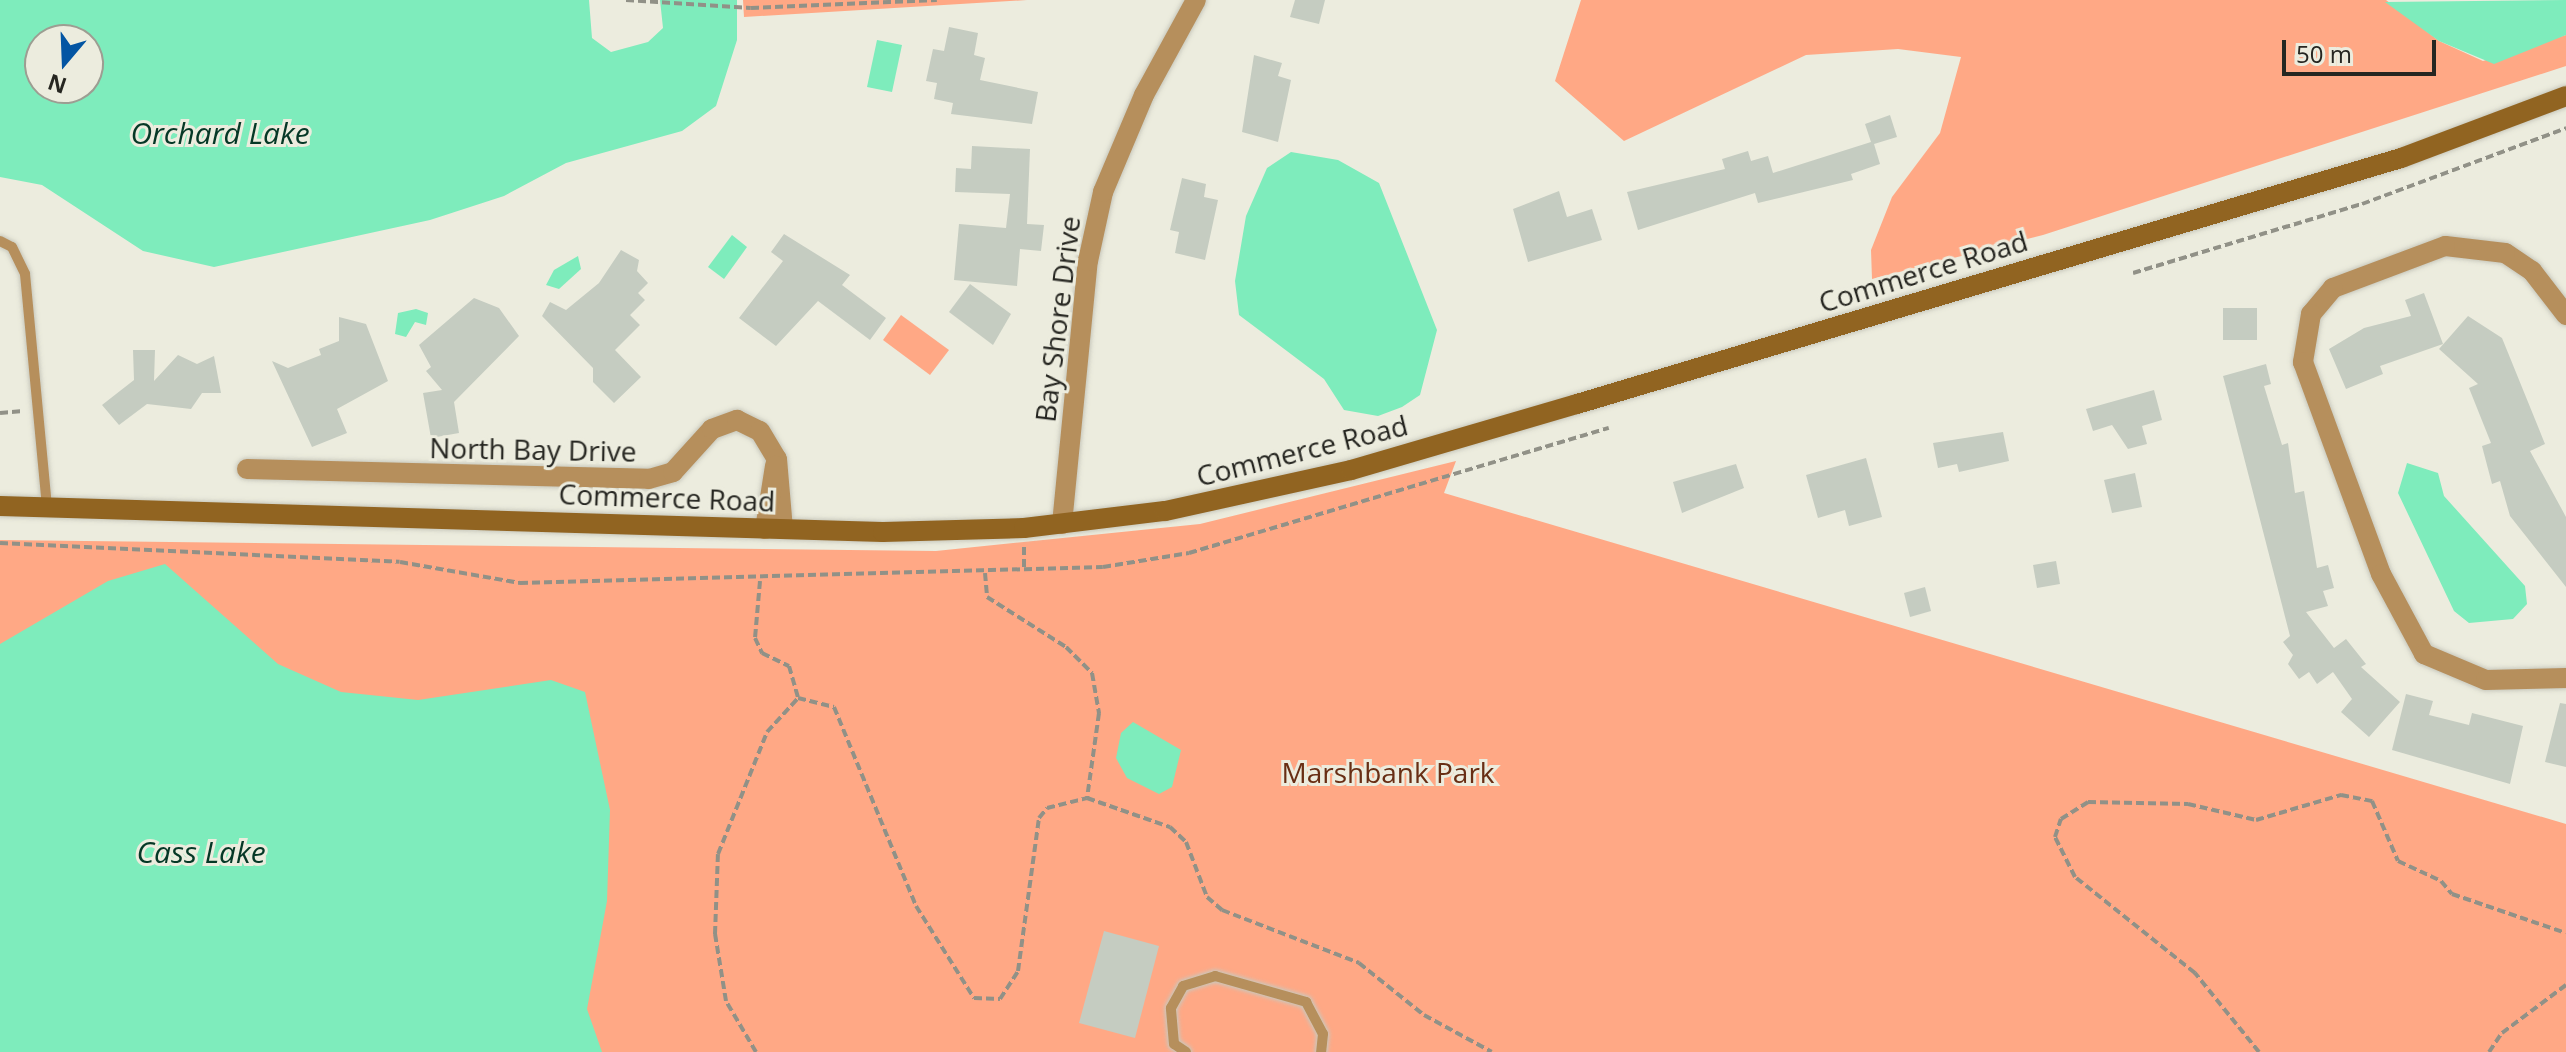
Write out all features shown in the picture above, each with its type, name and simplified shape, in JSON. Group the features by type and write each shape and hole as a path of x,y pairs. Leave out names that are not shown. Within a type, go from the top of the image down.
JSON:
{"main road":[{"name":"Commerce Road","path":"0,506 774,529 1062,524 1201,504 1351,470 2386,163 2566,96"}],"street":[{"name":"Bay Shore Drive","path":"1062,524 1088,261 1103,192 1144,95 1196,0"},
{"path":"2566,315 2532,271 2505,253 2445,246 2398,257 2333,288 2311,314 2303,362 2381,574 2424,654 2486,680 2566,678"},
{"name":"North Bay Drive","path":"247,469 649,479 673,472 712,429 733,420 760,431 777,459 774,529"}],"lane":[{"path":"0,241 25,274 33,409 47,505"},
{"path":"1186,1052 1174,1044 1171,1008 1183,986 1215,976 1306,1002 1323,1034 1321,1052"}],"path":[{"path":"626,0 650,7 751,8 937,0"},
{"path":"2133,273 2362,204 2566,128"},
{"path":"0,413 33,409"},
{"path":"0,543 400,562 520,583 758,581 1050,570 1189,553 1609,428"},
{"path":"985,573 987,597 1066,647 1092,673 1099,713 1087,798"},
{"path":"758,581 755,638 762,653 789,666 798,698"},
{"path":"798,698 834,707 916,906 962,986 990,1004 1007,991 1027,941 1039,818 1047,808 1087,798 1170,827 1186,842 1207,897 1222,910 1359,963 1424,1015 1492,1052"},
{"path":"756,1052 726,1001 715,934 718,854 767,732 798,698"},
{"path":"2259,1052 2195,973 2075,877 2055,837 2061,819 2088,802 2188,804 2256,820 2341,795 2372,801 2398,861 2441,881 2452,894 2566,933"},
{"path":"2489,1052 2502,1033 2566,985"}],"green space":[{"path":"743,0 1027,0 744,17"},
{"path":"1581,0 2386,0 2439,41 2483,61 2566,35 2566,66 2043,235 1872,279 1871,250 1892,197 1940,133 1961,57 1898,49 1806,55 1624,141 1555,81"},
{"path":"901,315 949,350 930,375 883,340"},
{"name":"Marshbank Park","path":"1456,461 1444,493 2566,824 2566,1052 0,1052 0,540 936,551 1200,524"}],"water":[{"name":"Orchard Lake","path":"0,0 589,0 592,38 611,52 648,42 663,28 660,0 737,0 737,40 716,106 682,131 566,163 504,196 430,220 214,267 143,251 42,185 0,177"},
{"path":"2566,0 2566,35 2494,64 2439,41 2385,2"},
{"path":"877,40 902,45 892,92 867,87"},
{"path":"1291,152 1338,160 1379,183 1437,330 1420,395 1402,407 1378,416 1344,410 1324,379 1239,315 1235,281 1246,216 1267,168"},
{"path":"732,235 747,247 724,279 708,267"},
{"path":"578,256 581,269 559,289 546,285 554,270"},
{"path":"416,309 428,313 426,325 415,322 406,337 395,334 398,313"},
{"path":"2407,463 2438,473 2444,496 2525,586 2527,604 2513,619 2469,623 2454,611 2398,493"},
{"name":"Cass Lake","path":"165,564 278,664 341,692 418,700 551,680 585,692 610,810 607,901 587,1009 602,1052 0,1052 0,644 108,581"},
{"path":"1133,722 1181,750 1172,787 1159,794 1127,778 1116,758 1121,733"}],"building":[{"path":"1295,0 1325,0 1319,24 1290,17"},
{"path":"949,27 978,33 974,55 985,58 980,80 1038,92 1032,124 951,114 953,103 934,99 937,83 926,81 933,49 944,51"},
{"path":"1254,55 1282,63 1278,76 1291,80 1278,142 1242,132"},
{"path":"1890,115 1897,137 1874,144 1880,164 1851,174 1853,180 1758,203 1755,193 1638,230 1627,192 1725,169 1722,159 1748,151 1751,161 1768,156 1773,173 1871,142 1865,124"},
{"path":"972,146 1030,149 1027,224 1044,225 1041,251 1020,249 1017,286 954,280 959,224 1006,228 1010,194 955,192 956,168 971,169"},
{"path":"1182,178 1206,184 1204,197 1218,200 1205,260 1175,253 1179,232 1170,230"},
{"path":"1559,191 1567,217 1592,209 1602,240 1528,262 1513,209"},
{"path":"784,234 850,275 842,285 886,318 870,340 818,301 776,346 739,318 783,261 771,252"},
{"path":"621,250 639,260 637,271 648,283 638,293 645,300 630,315 640,325 615,350 641,377 614,403 593,382 593,368 542,316 550,302 566,310 599,283"},
{"path":"970,284 1011,314 993,345 949,312"},
{"path":"2424,293 2443,344 2380,366 2383,374 2346,389 2329,349 2364,328 2411,316 2405,300"},
{"path":"474,298 499,308 519,336 454,402 459,433 431,438 423,393 442,390 426,371 431,367 419,345"},
{"path":"2223,308 2257,308 2257,340 2223,340"},
{"path":"2468,316 2502,338 2545,444 2530,451 2566,517 2566,587 2510,516 2500,481 2492,484 2482,446 2491,443 2469,388 2478,384 2439,349"},
{"path":"339,317 366,324 388,381 337,409 347,433 312,447 272,361 288,368 321,355 319,349 339,341"},
{"path":"133,350 155,350 154,381 178,355 197,364 214,356 221,393 202,393 191,409 147,404 119,425 102,405 134,380"},
{"path":"2266,364 2271,384 2264,386 2282,445 2288,443 2295,493 2304,491 2317,568 2328,565 2334,588 2323,591 2328,606 2306,612 2334,648 2346,639 2366,664 2361,667 2400,702 2369,737 2341,712 2352,699 2333,672 2317,684 2309,672 2299,679 2288,664 2293,655 2283,642 2290,636 2223,376"},
{"path":"2154,390 2162,420 2142,426 2147,444 2128,449 2112,425 2093,431 2086,409"},
{"path":"2003,432 2009,461 1959,472 1957,464 1938,468 1933,443"},
{"path":"1866,458 1882,517 1849,526 1845,510 1818,518 1806,475"},
{"path":"1736,464 1744,488 1682,513 1673,482"},
{"path":"2135,473 2142,507 2112,513 2104,480"},
{"path":"2056,561 2060,584 2037,588 2033,565"},
{"path":"1925,587 1931,611 1910,617 1904,593"},
{"path":"2406,694 2433,701 2429,715 2469,725 2472,713 2523,726 2510,784 2392,750"},
{"path":"2560,703 2566,704 2566,767 2545,762"},
{"path":"1104,931 1159,946 1135,1038 1079,1023"}]}
